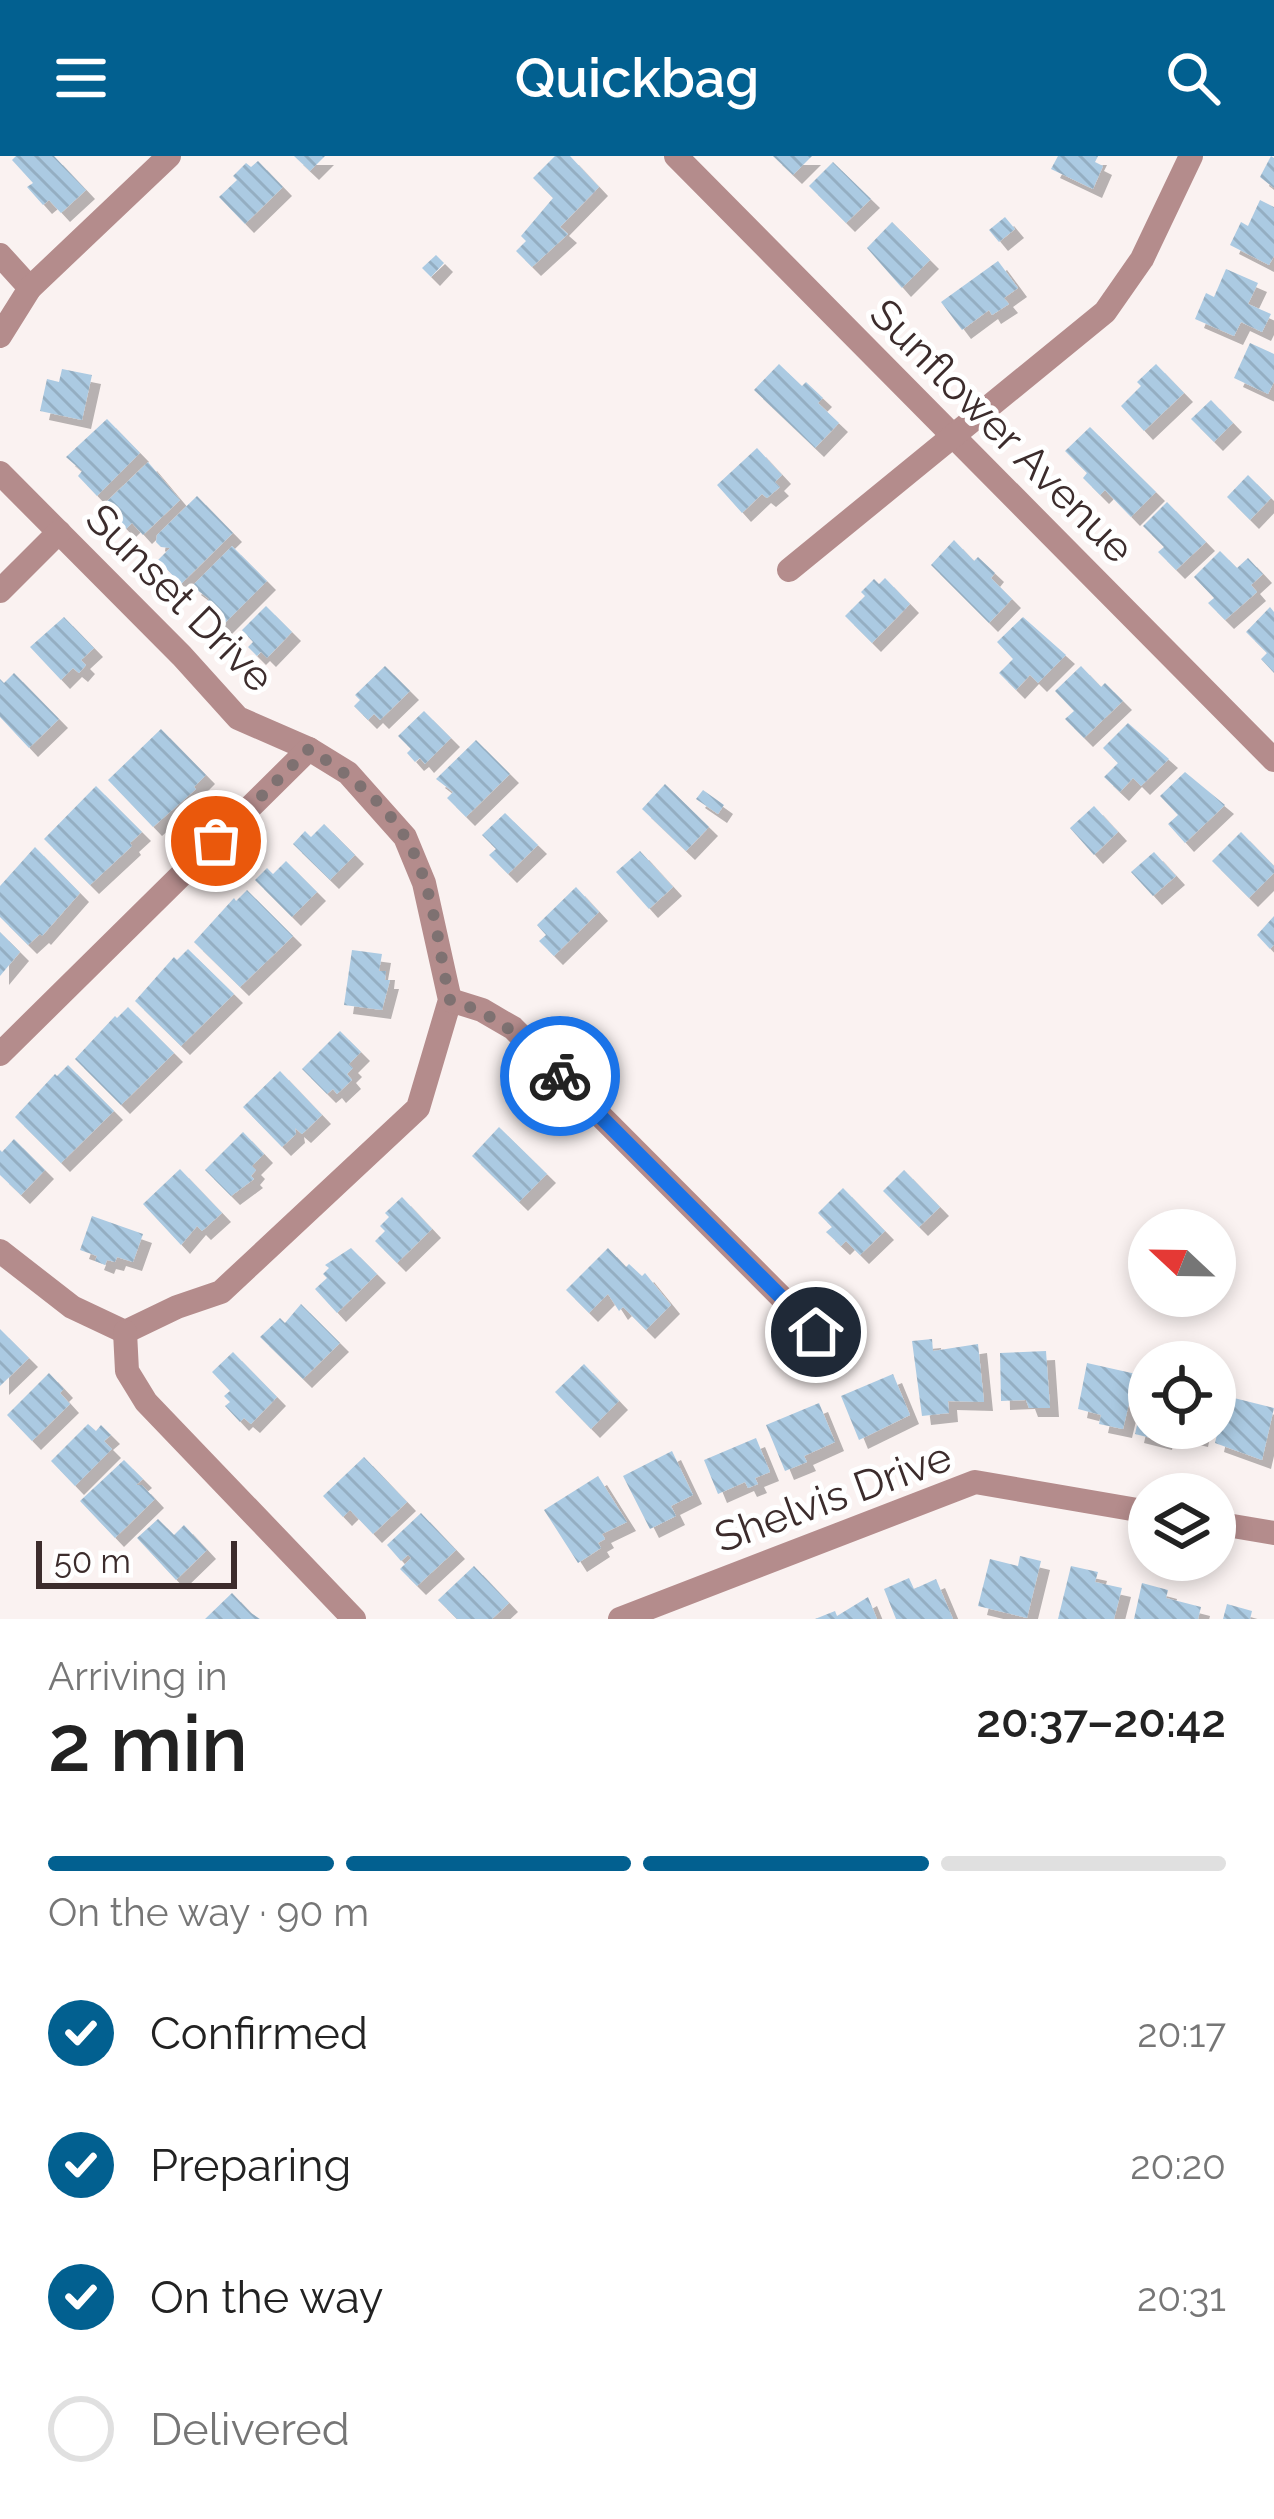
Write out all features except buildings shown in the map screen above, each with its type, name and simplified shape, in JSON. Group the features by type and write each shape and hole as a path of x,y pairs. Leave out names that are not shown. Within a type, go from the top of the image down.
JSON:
{"street":[{"path":"0,336 30,288 169,156"},
{"name":"Sunflower Avenue","path":"676,156 1274,760"},
{"path":"789,569 1105,312 1122,293 1191,156"},
{"path":"0,255 30,288"},
{"name":"Sunset Drive","path":"0,473 238,718 309,749 348,773 406,837 424,884 450,1000 418,1108 221,1292 176,1306 124,1332"},
{"path":"0,592 59,532"},
{"path":"0,1054 309,749"},
{"path":"450,1000 482,1010 512,1028 816,1332"},
{"path":"0,1251 73,1306 124,1332 127,1371 146,1402 354,1619"},
{"name":"Shelvis Drive","path":"620,1619 975,1482 1128,1508"},
{"path":"1236,1527 1274,1533"}],"way so far":[{"path":"216,841 309,749 348,773 406,837 424,884 450,1000 482,1010 512,1028 560,1076"}],"route":[{"path":"560,1076 816,1332"}]}
